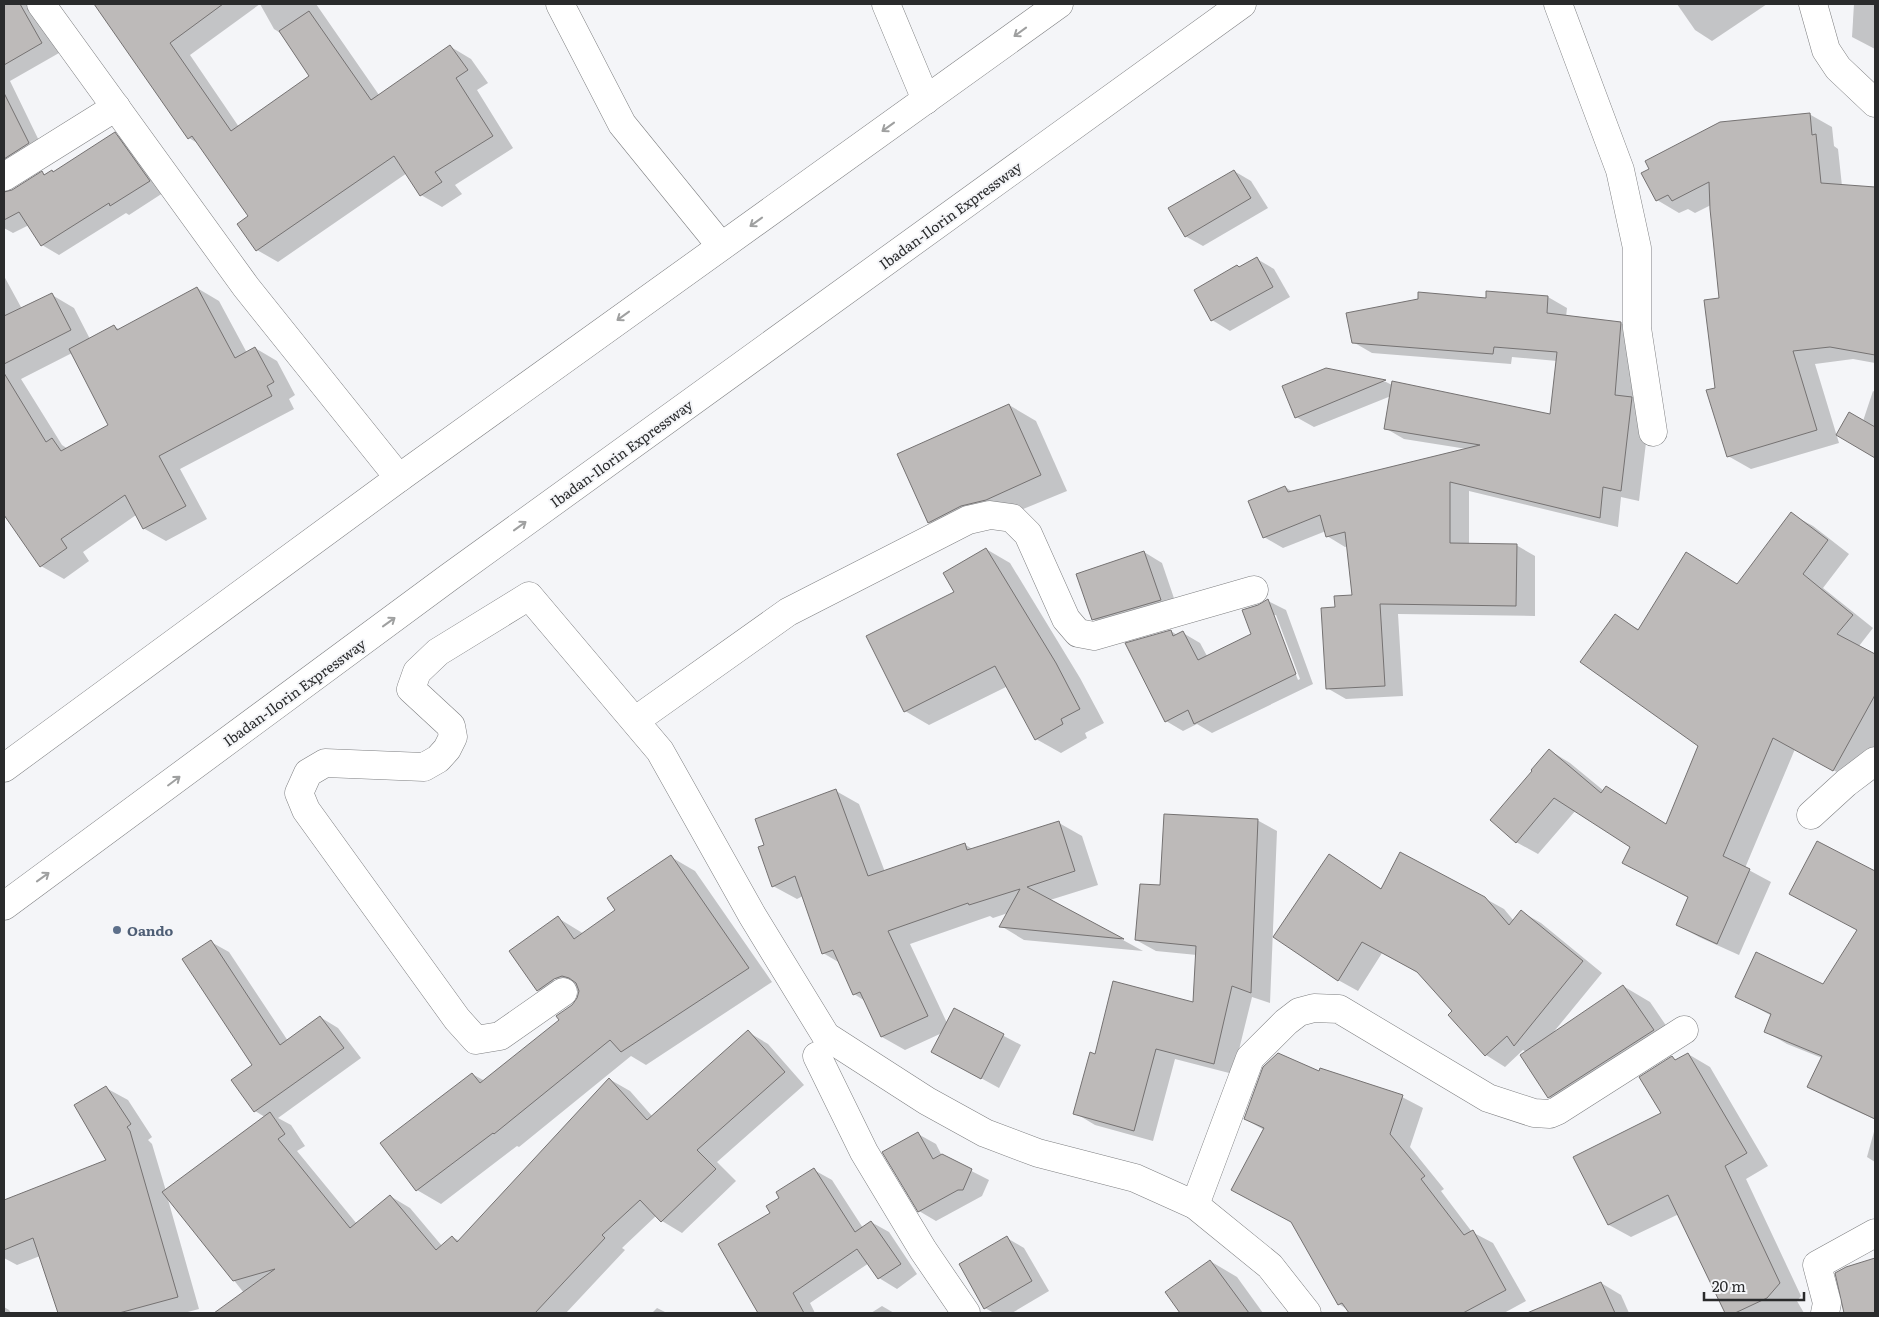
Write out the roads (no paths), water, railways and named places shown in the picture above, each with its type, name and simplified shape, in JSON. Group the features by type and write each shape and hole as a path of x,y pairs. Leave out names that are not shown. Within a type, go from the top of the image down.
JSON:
{"main road":[{"path":"41,4 246,287 399,478"},
{"path":"560,4 622,124 721,246"},
{"path":"886,4 926,100"},
{"path":"4,768 399,478 1059,4"},
{"name":"Ibadan-Ilorin Expressway","path":"4,906 448,578 1242,4"},
{"path":"1558,4 1620,170 1636,248 1637,328 1653,432"},
{"path":"1813,4 1826,50 1838,68 1875,103"},
{"path":"4,177 116,108"},
{"path":"636,720 788,612 968,520 990,515 1012,518 1028,534 1066,619 1078,632 1094,636 1254,590"},
{"path":"563,992 500,1036 476,1040 457,1020 306,810 298,793 308,773 325,764 424,767 438,759 447,749 453,737 452,726 411,688 417,672 438,652 529,596 636,720 660,751 752,915 826,1036 927,1101 985,1133 1038,1154 1135,1178 1195,1205 1270,1266 1307,1313"},
{"path":"1810,815 1846,783 1875,761"},
{"path":"1195,1205 1250,1058 1286,1022 1299,1012 1314,1008 1339,1009 1488,1098 1534,1113 1545,1114 1557,1111 1684,1030"},
{"path":"817,1056 864,1152 923,1250 966,1313"},
{"path":"1825,1313 1827,1303 1817,1265 1875,1234"}],"place":[{"name":"Oando","path":"117,930"}]}
